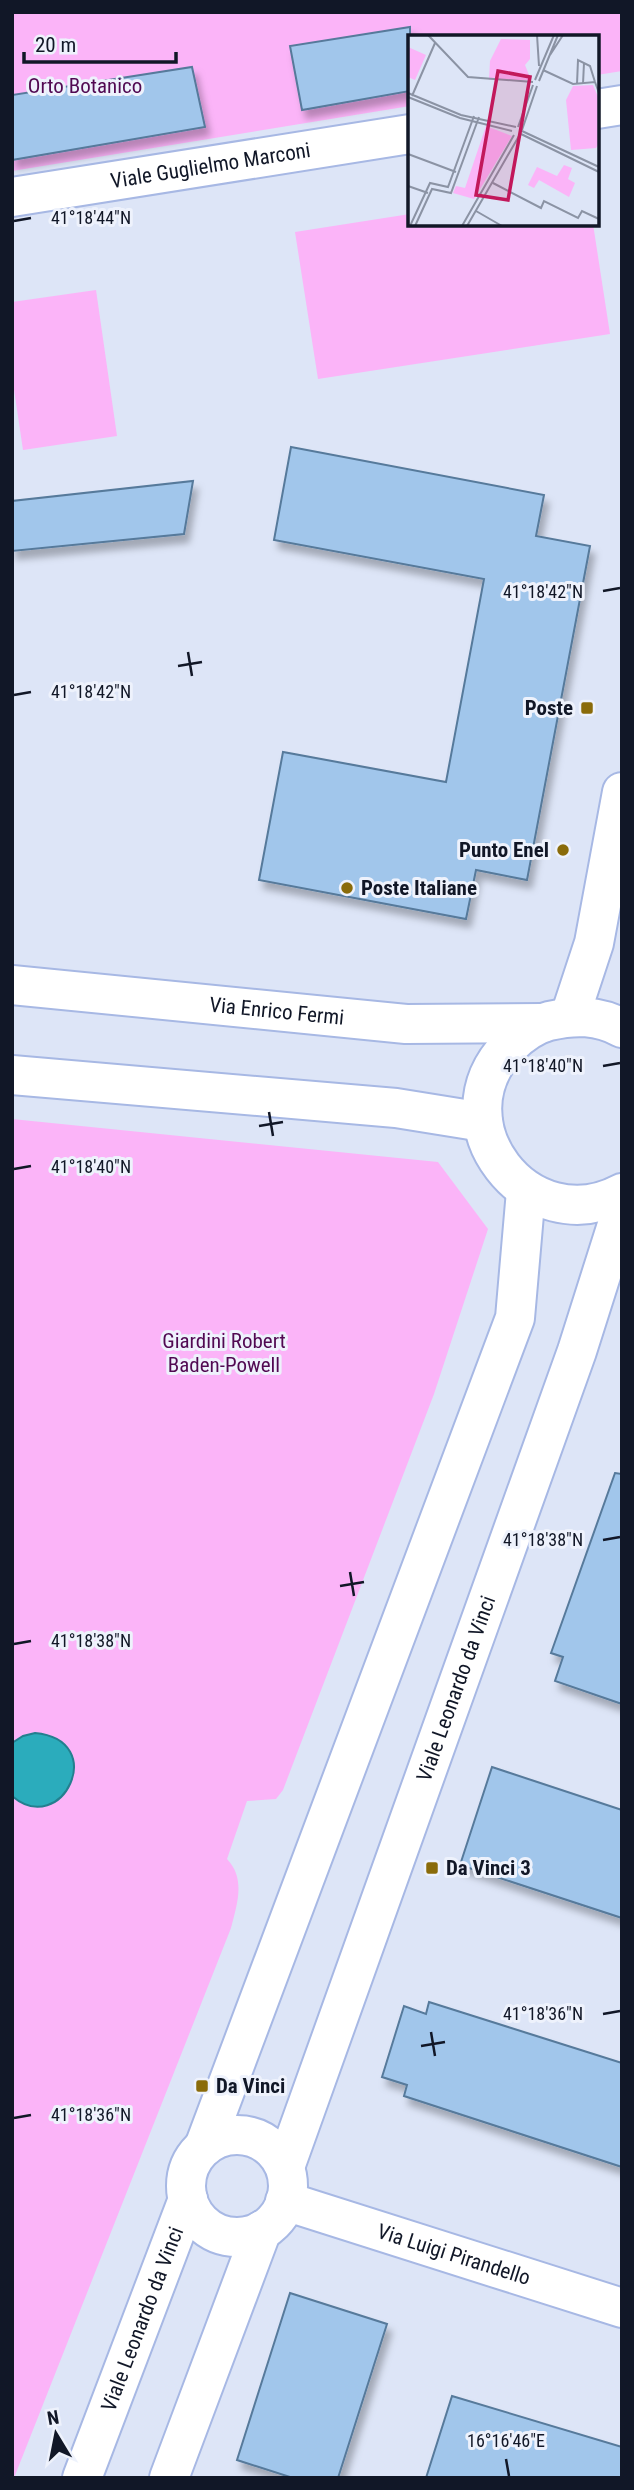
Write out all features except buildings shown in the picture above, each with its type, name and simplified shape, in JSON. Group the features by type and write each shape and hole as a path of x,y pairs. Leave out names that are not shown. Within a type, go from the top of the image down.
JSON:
{"street":[{"path":"599,109 622,105"},
{"name":"Viale Guglielmo Marconi","path":"12,197 408,134"},
{"path":"622,792 594,943 556,1019 518,1036 499,1056 483,1095 483,1122 490,1149 505,1172 526,1191 565,1205 597,1203 622,1193"},
{"name":"Via Enrico Fermi","path":"12,985 406,1024 598,1018 622,1028"},
{"path":"12,1076 396,1108 483,1122"},
{"name":"Viale Leonardo da Vinci","path":"277,2200 248,2235 232,2236 216,2232 202,2223 193,2212 186,2185 189,2171 204,2147 514,1318 526,1191"},
{"name":"Viale Leonardo da Vinci","path":"169,2478 277,2200 568,1377 622,1209"},
{"path":"204,2147 218,2138 234,2135 252,2137 268,2145 278,2155 277,2200"},
{"name":"Viale Leonardo da Vinci","path":"82,2478 188,2199"},
{"name":"Via Luigi Pirandello","path":"277,2200 622,2308"}],"green space":[{"name":"Orto Botanico","path":"12,12 622,12 622,71 599,75 599,35 408,35 408,106 12,171"},
{"path":"408,214 408,226 593,226 610,334 318,379 295,232"},
{"path":"96,290 117,436 23,450 12,376 12,302"},
{"name":"Giardini Robert Baden-Powell","path":"12,1119 438,1162 488,1229 434,1394 283,1790 276,1799 247,1801 227,1859 233,1867 238,1883 231,1928 14,2478"}],"water":[{"path":"35,1733 58,1739 70,1752 74,1767 70,1783 61,1797 47,1805 30,1806 12,1796 12,1743"}],"place":[{"name":"Poste","path":"587,708"},
{"name":"Punto Enel","path":"563,850"},
{"name":"Poste Italiane","path":"347,888"},
{"name":"Da Vinci 3","path":"432,1868"},
{"name":"Da Vinci","path":"202,2086"}]}
